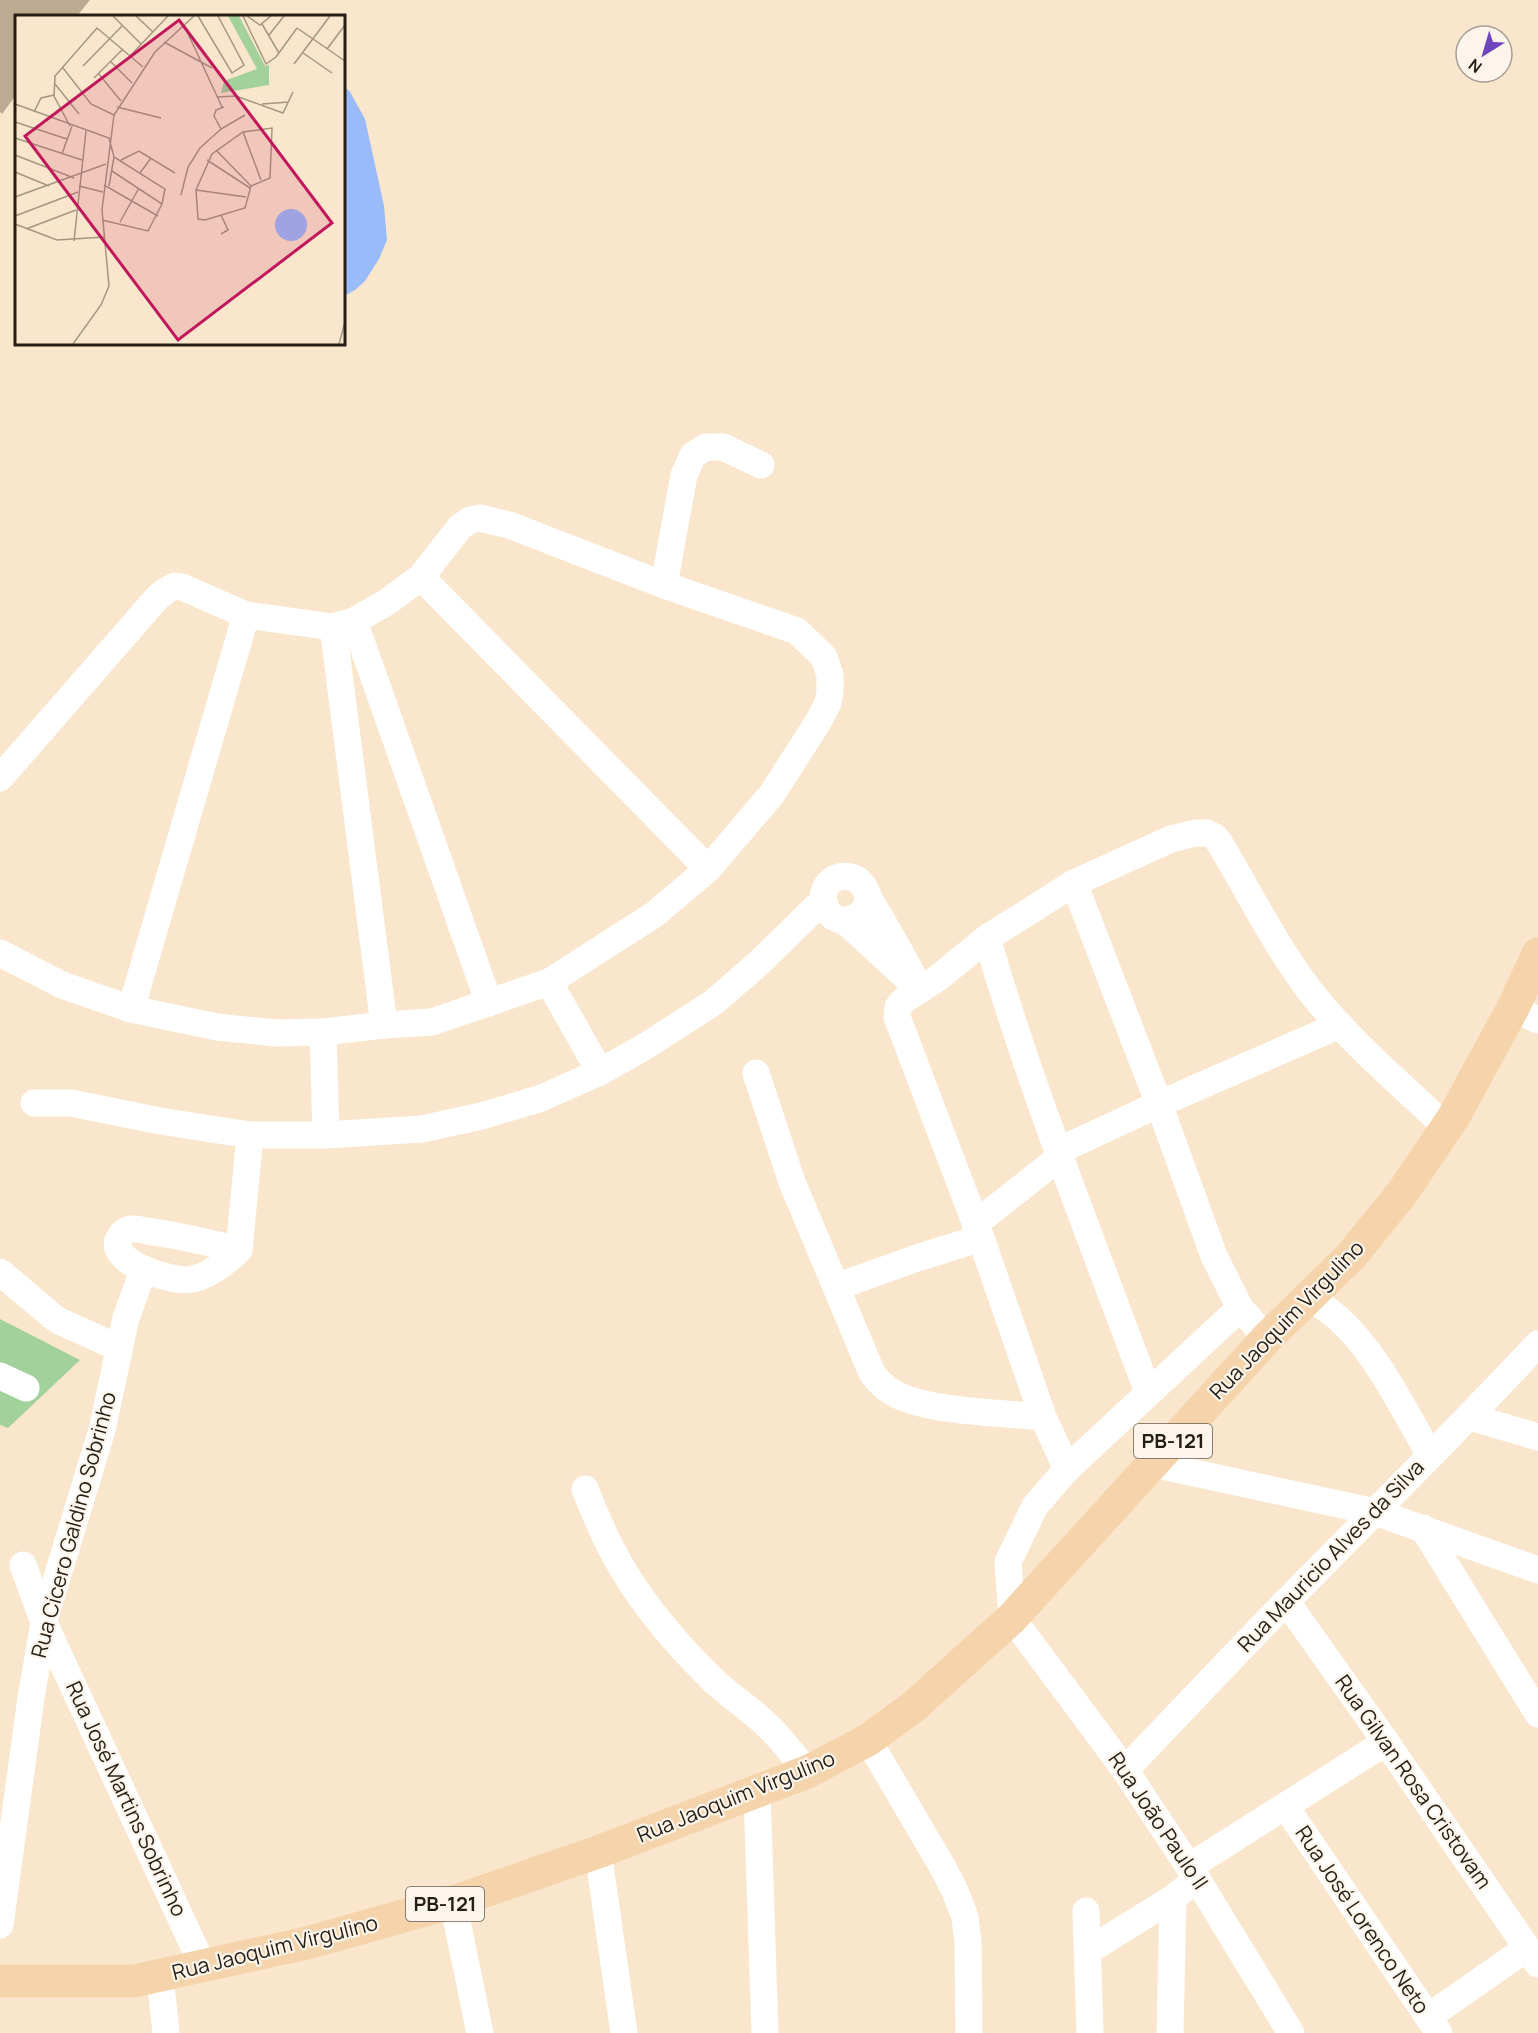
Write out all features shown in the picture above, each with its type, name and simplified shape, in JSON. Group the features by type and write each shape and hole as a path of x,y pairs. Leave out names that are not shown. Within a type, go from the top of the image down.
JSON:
{"main road":[{"name":"PB-121","path":"1450,1123 1519,1018 1538,954"},
{"name":"Rua Jaoquim Virgulino","path":"0,1981 134,1981 307,1943 453,1902 598,1852 807,1772 868,1740 913,1707 1012,1618 1267,1338 1351,1256 1402,1193 1450,1123"}],"street":[{"path":"664,585 684,475 693,455 706,447 723,447 761,465"},
{"path":"0,778 157,598 167,590 175,586 182,586 246,615 343,624 387,602 421,577 460,527 470,520 480,518 512,526 664,585 797,631 824,657 830,675 828,703 818,722 772,794 708,869 655,914 549,982 489,1003 432,1022 384,1024 323,1032 276,1033 217,1027 131,1009 62,985 0,953"},
{"path":"421,577 708,869"},
{"path":"131,1009 246,615"},
{"path":"343,624 489,1003"},
{"path":"343,624 384,1024"},
{"path":"1067,1469 1043,1417 978,1231 897,1017 898,1007 904,1000 938,978 987,938 1074,883 1171,839 1194,833 1207,833 1215,837 1291,964 1311,992 1340,1025 1450,1123"},
{"path":"853,877 863,885 905,958 920,990 845,921 831,916 824,904 824,891 836,878 853,877"},
{"path":"1074,883 1159,1104 1214,1256 1240,1308 1267,1338"},
{"path":"845,921 862,914 867,906 868,896"},
{"path":"34,1103 72,1103 160,1121 250,1134 326,1135 422,1129 481,1116 539,1099 600,1072 646,1046 714,1002 760,962 816,907 824,904"},
{"path":"987,938 1059,1154 1148,1392"},
{"path":"549,982 600,1072"},
{"path":"836,1287 917,1258 978,1231 1059,1154 1159,1104 1340,1025"},
{"path":"323,1032 326,1135"},
{"path":"756,1073 792,1182 872,1373 882,1385 910,1400 950,1408 1043,1417"},
{"path":"239,1250 177,1235 132,1228 125,1231 117,1245 124,1257 143,1271 170,1279 192,1280 211,1272 239,1250 250,1134"},
{"name":"Rua Cícero Galdino Sobrinho","path":"0,1926 31,1698 44,1623 102,1431 126,1318 143,1271"},
{"path":"0,1272 57,1320 119,1348"},
{"path":"1309,1296 1339,1320 1363,1346 1383,1375 1430,1455"},
{"path":"1012,1618 1008,1562 1035,1506 1067,1469 1240,1308"},
{"name":"Rua Mauricio Alves da Silva","path":"1125,1770 1286,1601 1470,1417 1538,1344"},
{"path":"0,1376 26,1388"},
{"path":"1470,1417 1538,1437"},
{"path":"1153,1464 1375,1512 1538,1570"},
{"path":"585,1489 610,1548 631,1583 657,1617 713,1680 783,1742 807,1772"},
{"path":"1423,1528 1538,1714"},
{"name":"Rua José Martins Sobrinho","path":"23,1565 44,1623 203,1966"},
{"name":"Rua Gilvan Rosa Cristovam","path":"1286,1601 1533,1956"},
{"name":"Rua João Paulo II","path":"1012,1618 1125,1770 1193,1873 1291,2033"},
{"path":"868,1740 942,1866 955,1890 965,1917 968,1943 969,2033"},
{"path":"1088,1951 1173,1898 1193,1873 1386,1742"},
{"path":"757,1792 765,2033"},
{"name":"Rua José Lorenco Neto","path":"1286,1808 1434,2025"},
{"path":"598,1852 624,2033"},
{"path":"1170,2033 1173,1898"},
{"path":"453,1902 480,2033"},
{"path":"1086,1911 1090,2033"},
{"path":"1434,2025 1533,1956"},
{"name":"Rua Jaoquim Virgulino","path":"160,1976 166,2033"}],"green space":[{"path":"0,1319 80,1360 8,1428 0,1425"}],"water":[{"path":"345,87 365,119 384,206 387,240 379,259 365,281 345,295"}],"building":[{"path":"0,0 90,0 78,15 15,15 15,96 2,114 0,112"}]}
